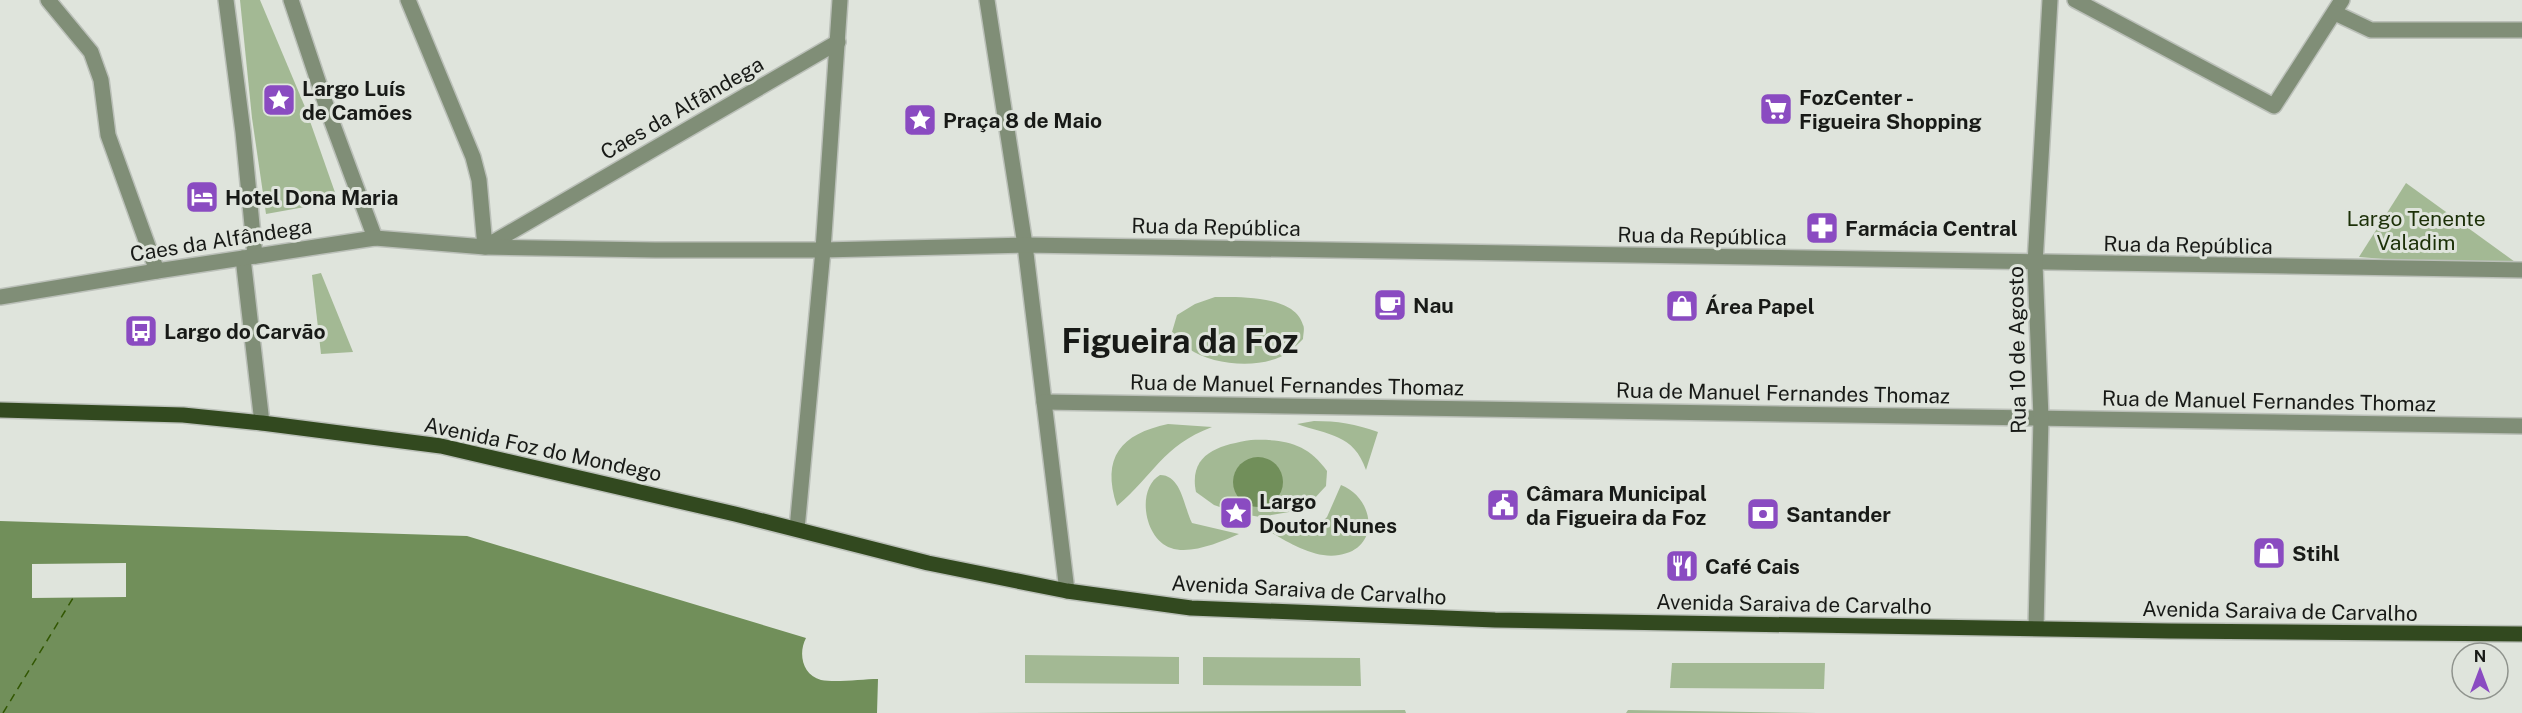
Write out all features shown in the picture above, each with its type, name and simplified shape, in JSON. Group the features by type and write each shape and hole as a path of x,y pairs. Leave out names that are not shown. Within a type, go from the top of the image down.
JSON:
{"main road":[{"name":"Avenida Foz do Mondego","path":"0,410 183,415 441,446 797,529 928,563 1067,591"},
{"name":"Avenida Saraiva de Carvalho","path":"1067,591 1191,608 1496,620 2522,634"}],"street":[{"path":"48,0 91,52 101,80 108,135 157,270"},
{"path":"226,0 243,132 249,257 262,423"},
{"path":"291,0 329,114 375,237"},
{"path":"408,0 473,157 479,180 485,247"},
{"path":"797,529 823,250 840,0"},
{"path":"987,0 1025,245 1067,591"},
{"name":"Rua 10 de Agosto","path":"2036,628 2041,418 2035,264 2050,0"},
{"path":"2075,0 2274,106 2339,6 2371,30 2522,30"},
{"name":"Caes da Alfândega","path":"485,247 838,42"},
{"name":"Caes da Alfândega","path":"0,297 157,270 375,237 485,247 823,250"},
{"path":"823,250 1025,245"},
{"name":"Rua da República","path":"1025,245 2035,264 2522,270"},
{"name":"Rua de Manuel Fernandes Thomaz","path":"1044,402 2522,426"}],"green space":[{"path":"240,0 260,0 305,107 338,201 266,214 252,118"},
{"name":"Largo Tenente Valadim","path":"2406,183 2522,267 2522,270 2359,257"},
{"path":"321,273 353,352 321,354 312,275"},
{"path":"1215,297 1265,300 1289,308 1298,315 1303,325 1303,339 1289,352 1266,362 1239,364 1199,355 1172,332 1177,315 1195,304"},
{"path":"1314,421 1346,424 1378,432 1366,470 1355,449 1347,443 1329,434 1297,424"},
{"path":"1168,424 1212,427 1181,443 1170,452 1117,506 1112,474 1119,450 1138,434"},
{"path":"1251,440 1274,440 1303,449 1327,471 1326,486 1312,501 1289,512 1260,517 1237,513 1214,505 1196,492 1197,468 1209,453 1218,448"},
{"path":"1160,475 1167,476 1178,486 1192,523 1239,534 1196,549 1179,550 1162,543 1149,525 1146,513 1148,491 1152,482"},
{"path":"1341,485 1352,491 1366,511 1367,534 1362,543 1353,551 1330,556 1313,553 1272,533 1315,530 1327,517"},
{"path":"1025,655 1179,657 1179,684 1025,683"},
{"path":"1203,657 1360,658 1361,686 1203,685"},
{"path":"1672,663 1825,663 1824,689 1670,688"},
{"path":"1405,710 1406,713 973,713"},
{"path":"1628,710 1817,713 1626,713"}],"shaded area":[{"path":"1253,457 1263,457 1276,464 1283,477 1283,487 1276,500 1263,507 1253,507 1244,503 1237,496 1233,487 1233,477 1237,468 1244,461"},
{"path":"0,521 467,536 806,638 802,650 803,663 815,677 834,681 878,679 877,713 0,713"}],"pier":[{"path":"126,563 126,597 32,598 32,564"}],"ferry route":[{"path":"3,713 73,598"}],"place":[{"name":"Largo Luís de Camões","path":"279,100"},
{"name":"FozCenter - Figueira Shopping","path":"1776,109"},
{"name":"Praça 8 de Maio","path":"920,120"},
{"name":"Hotel Dona Maria","path":"202,197"},
{"name":"Farmácia Central","path":"1822,228"},
{"name":"Nau","path":"1390,305"},
{"name":"Área Papel","path":"1682,306"},
{"name":"Largo do Carvão","path":"141,331"},
{"name":"Câmara Municipal da Figueira da Foz","path":"1503,505"},
{"name":"Largo Doutor Nunes","path":"1236,513"},
{"name":"Santander","path":"1763,514"},
{"name":"Stihl","path":"2269,553"},
{"name":"Café Cais","path":"1682,566"}],"district":[{"name":"Figueira da Foz","path":"1180,341"}]}
